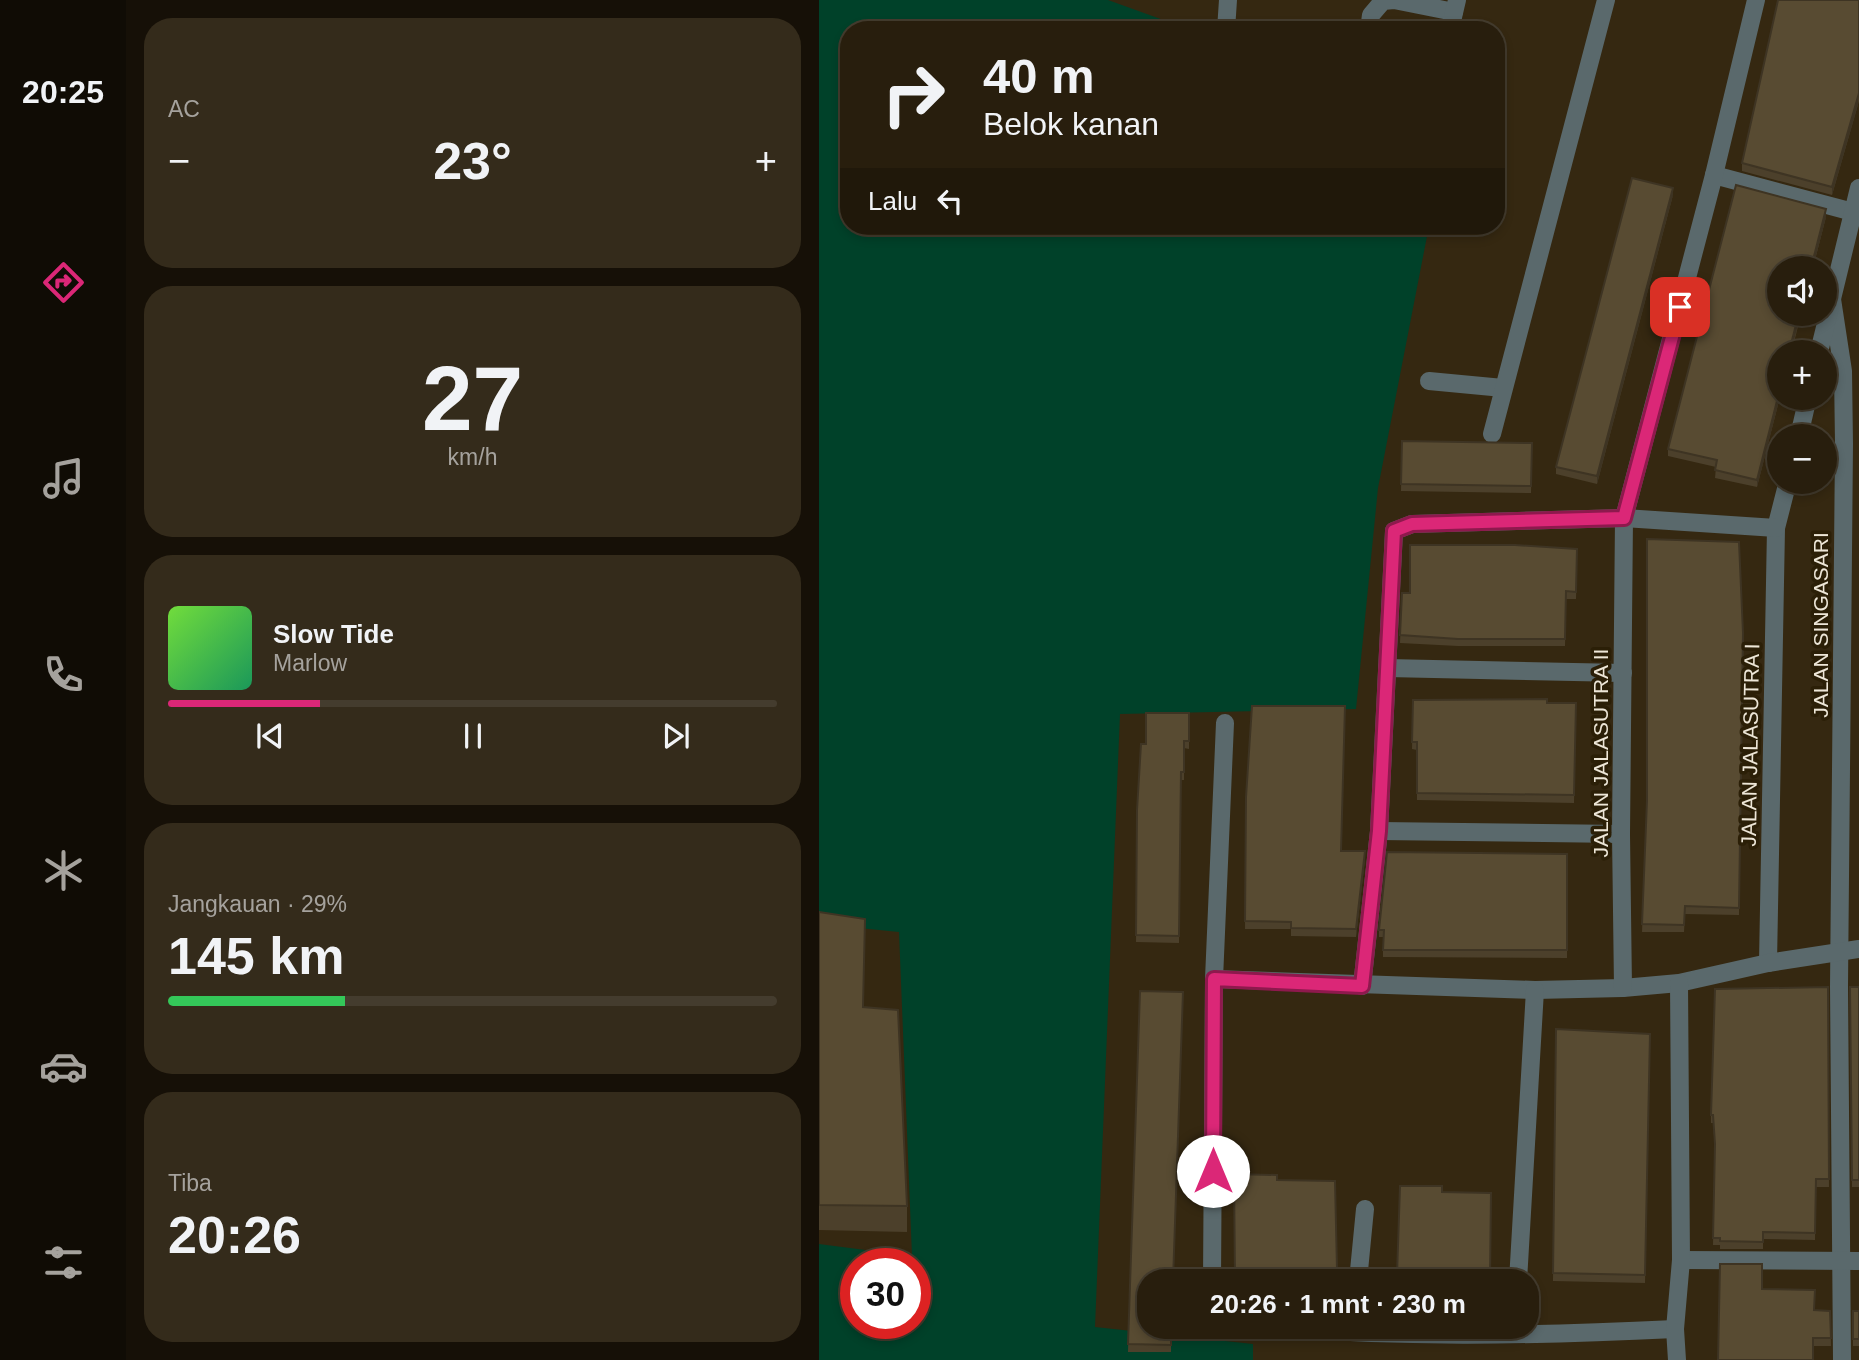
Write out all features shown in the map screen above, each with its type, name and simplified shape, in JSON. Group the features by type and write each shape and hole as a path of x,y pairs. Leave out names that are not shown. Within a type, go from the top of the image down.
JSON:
{"street":[{"path":"1227,21 1228,0"},
{"path":"1370,21 1371,15 1383,2 1394,0 1453,14"},
{"path":"1492,434 1606,0"},
{"name":"JALAN JALASUTRA II","path":"1623,988 1621,834 1624,518 1714,175 1756,0"},
{"path":"1714,175 1854,224"},
{"path":"1837,282 1854,224 1859,188"},
{"name":"JALAN SINGASARI","path":"1836,326 1843,371 1844,444 1839,1261 1842,1360"},
{"path":"1429,381 1503,388"},
{"name":"JALAN JALASUTRA I","path":"1768,963 1776,528 1785,494"},
{"path":"1362,986 1379,831 1394,531 1412,524 1624,518 1776,528"},
{"path":"1388,668 1623,673"},
{"path":"1212,1269 1214,979 1225,723"},
{"path":"1379,831 1621,834"},
{"path":"1214,979 1535,990 1623,988 1679,983 1768,963 1859,949"},
{"path":"1677,1360 1675,1329 1681,1260 1679,983"},
{"path":"1519,1269 1535,990"},
{"path":"1359,1269 1365,1209"},
{"path":"1681,1260 1859,1261"},
{"path":"1539,1331 1675,1329"}],"green space":[{"path":"819,0 1108,0 1166,21 840,21 840,235 1427,235 1378,488 1356,709 1120,714 1095,1327 1137,1332 1137,1339 1207,1339 1253,1344 1253,1360 819,1360 819,1244 850,1248 840,1248 840,1339 931,1339 931,1248 912,1248 899,932 819,924"}],"building":[{"path":"1778,0 1859,0 1859,93 1832,187 1742,163"},
{"path":"1632,178 1673,188 1597,476 1556,467"},
{"path":"1736,185 1826,209 1814,256 1767,256 1767,326 1796,326 1792,340 1767,340 1767,410 1775,410 1771,424 1767,424 1767,440 1757,480 1715,470 1717,460 1668,449"},
{"path":"1402,441 1532,443 1531,486 1401,484"},
{"path":"1647,539 1739,542 1743,633 1739,908 1685,906 1684,925 1642,924 1647,800"},
{"path":"1410,545 1515,545 1577,549 1576,592 1566,591 1565,639 1458,639 1400,635 1402,593 1410,593"},
{"path":"1547,699 1547,703 1576,703 1574,795 1417,793 1417,742 1412,742 1413,700"},
{"path":"1252,706 1345,706 1341,851 1365,851 1356,929 1291,928 1291,922 1245,921 1246,797"},
{"path":"1146,713 1189,713 1189,741 1184,741 1184,772 1181,772 1179,936 1136,935 1137,810 1141,744 1146,744"},
{"path":"1387,852 1567,854 1567,950 1383,950 1384,930 1379,930"},
{"path":"819,912 865,919 863,1007 898,1010 907,1206 819,1205"},
{"path":"1828,987 1829,1179 1816,1179 1815,1233 1763,1232 1763,1242 1720,1241 1720,1238 1713,1238 1715,1144 1711,1115 1715,989"},
{"path":"1850,987 1859,987 1859,1180 1852,1180"},
{"path":"1140,991 1183,992 1173,1269 1137,1269 1137,1339 1171,1339 1171,1345 1128,1344"},
{"path":"1556,1029 1650,1034 1645,1275 1553,1273"},
{"path":"1234,1174 1277,1175 1277,1180 1335,1181 1337,1269 1235,1269"},
{"path":"1400,1186 1442,1186 1442,1192 1491,1193 1490,1269 1397,1269"},
{"path":"1720,1264 1762,1264 1762,1289 1815,1290 1814,1310 1830,1311 1831,1338 1813,1338 1813,1360 1718,1360"},
{"path":"1853,1311 1859,1311 1859,1339 1853,1339"}],"route":[{"path":"1213,1171 1214,979 1362,986 1379,831 1394,531 1412,524 1624,518 1680,307"}]}
